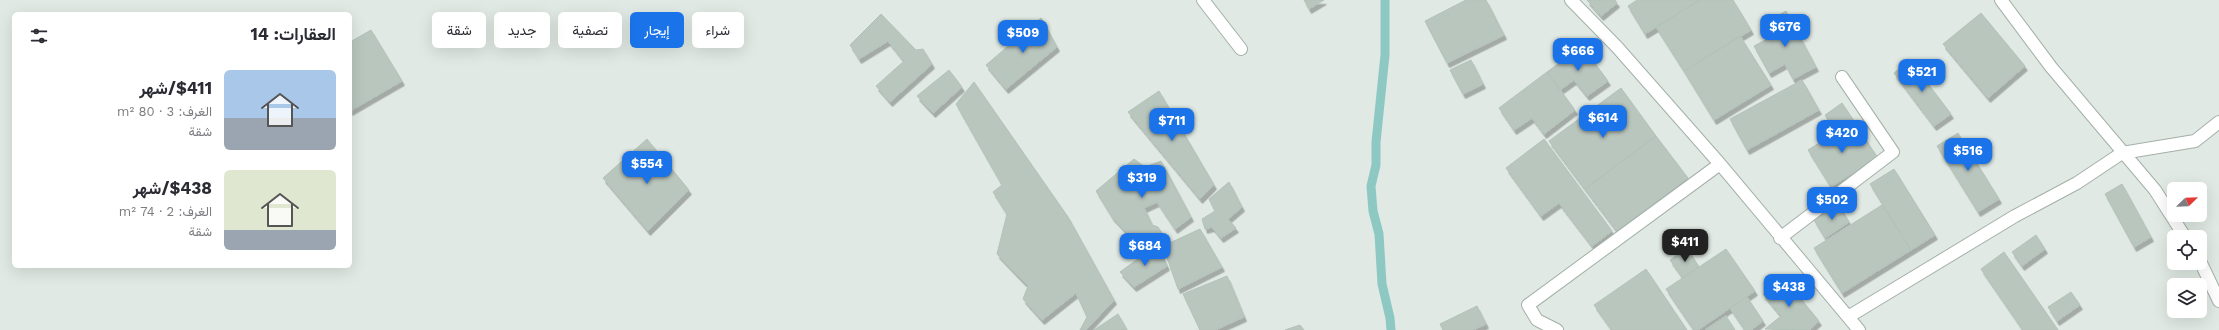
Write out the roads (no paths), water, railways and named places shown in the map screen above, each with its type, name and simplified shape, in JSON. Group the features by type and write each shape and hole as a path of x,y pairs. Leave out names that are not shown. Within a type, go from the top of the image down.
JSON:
{"street":[{"path":"1203,0 1241,49"},
{"path":"1572,0 1617,47 1720,164 1780,238 1859,330"},
{"path":"2001,0 2051,68 2155,190 2181,230"},
{"path":"1780,238 1893,152 1842,77"},
{"path":"1848,317 2015,216 2077,183 2122,153 2195,141 2219,122"},
{"path":"1557,330 1537,320 1528,305 1720,164"},
{"path":"2204,270 2219,300"}],"waterway":[{"path":"1385,0 1385,55 1376,142 1376,165 1371,186 1373,211 1379,234 1382,284 1390,318 1391,330"}]}
